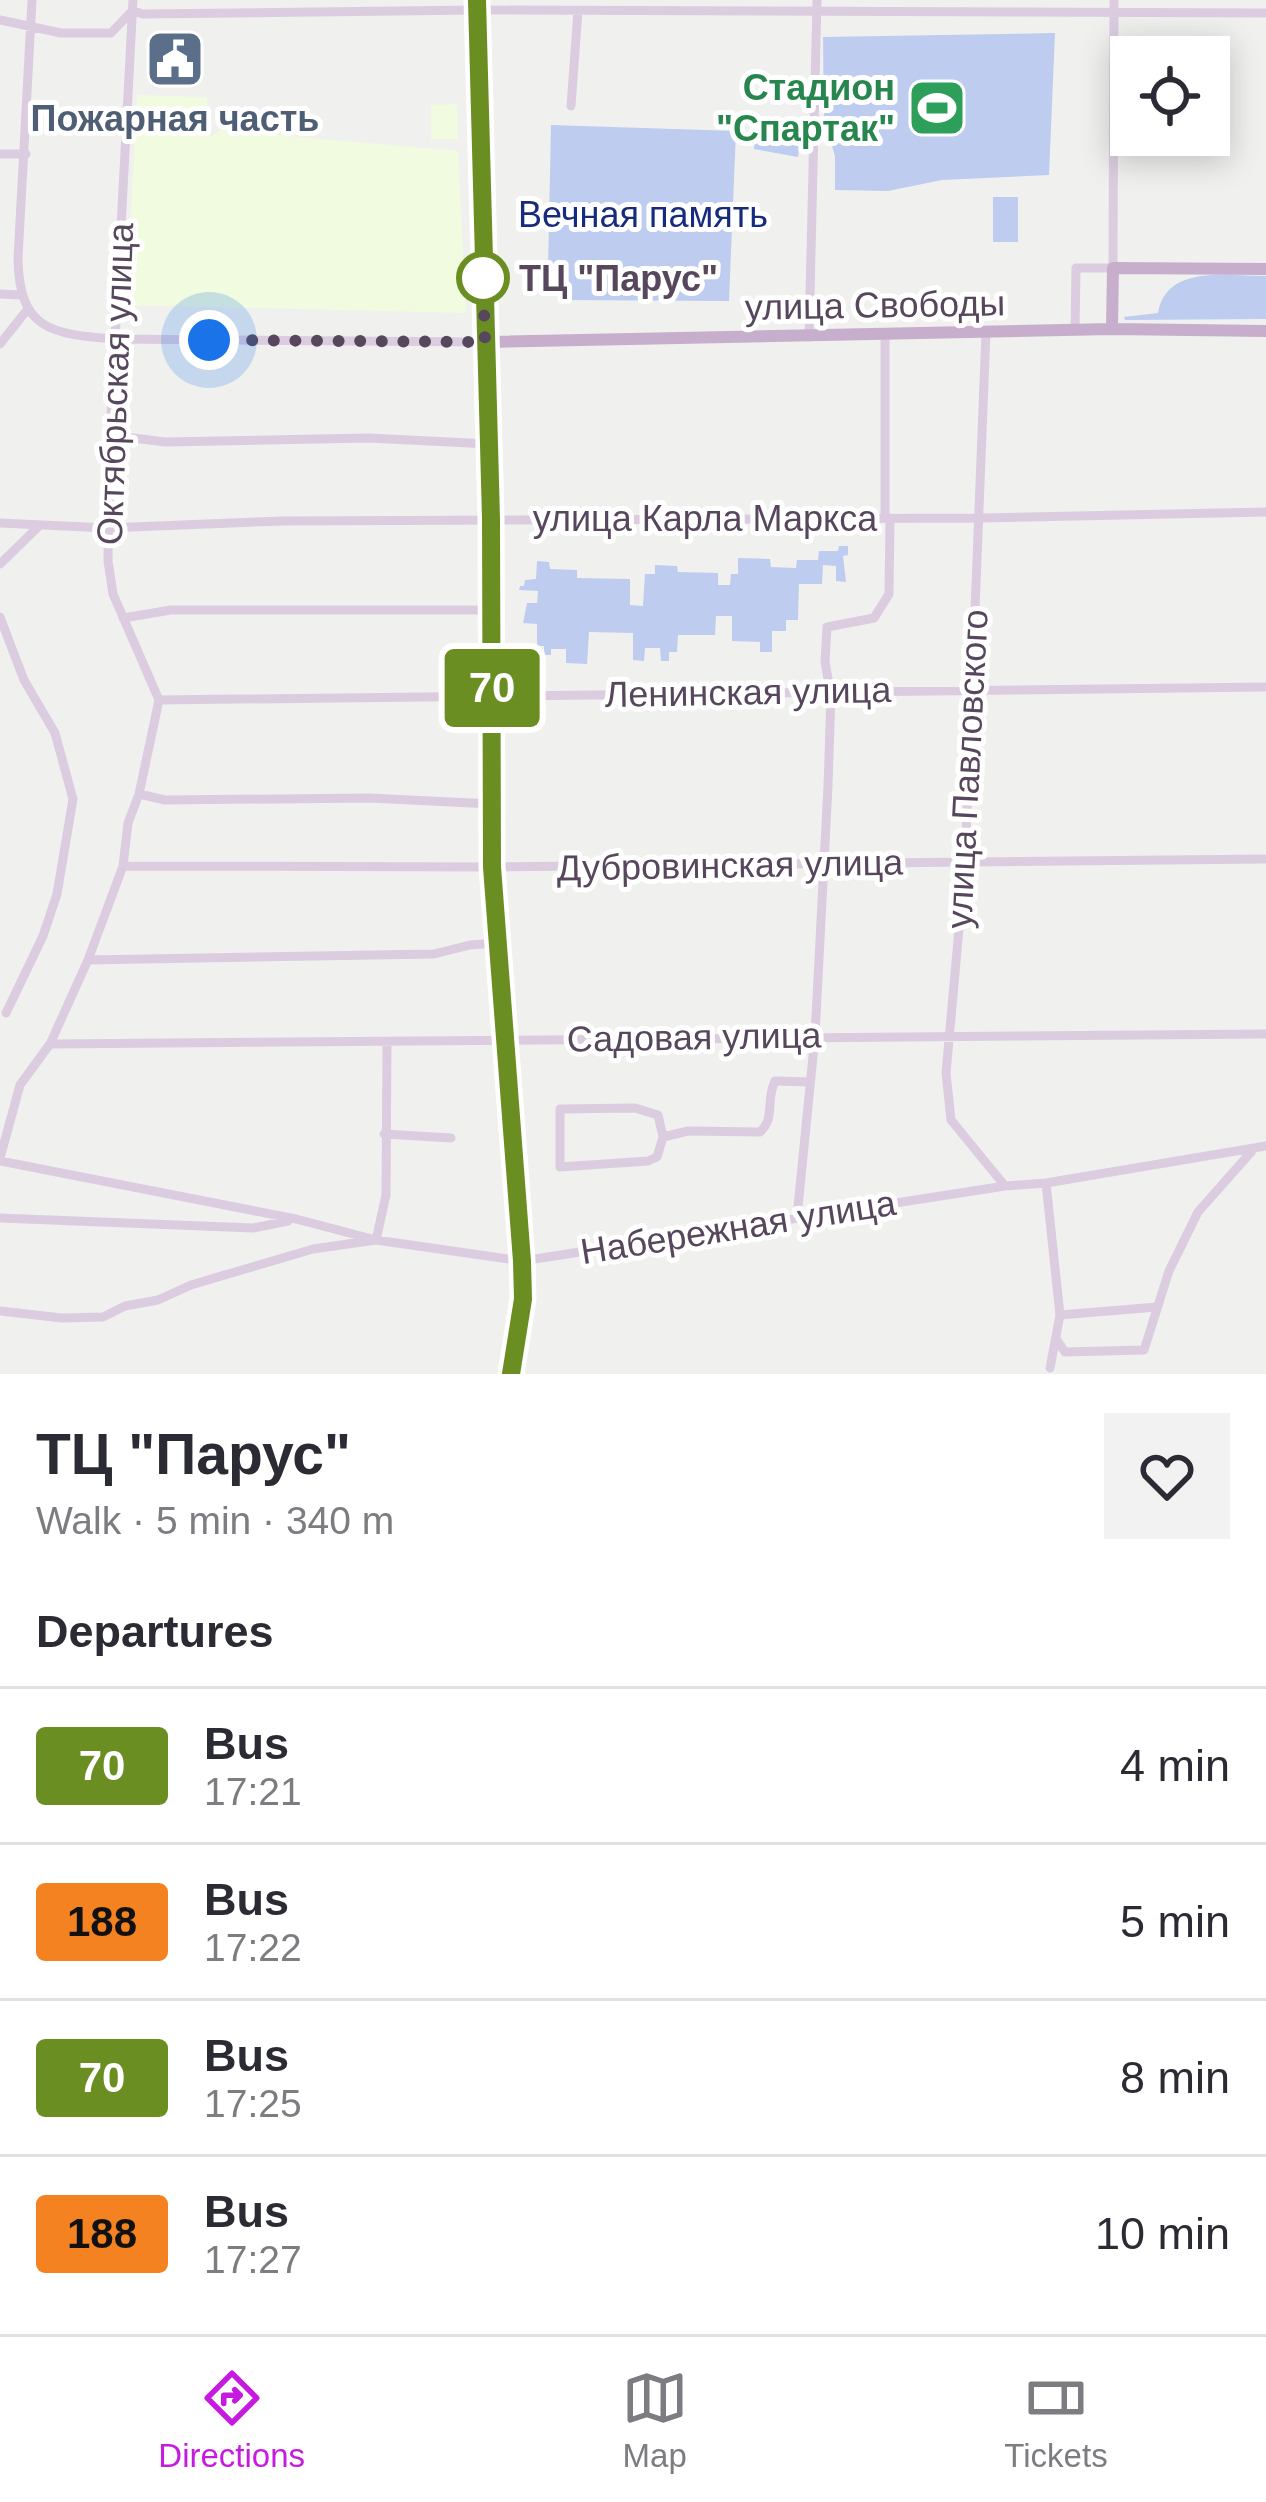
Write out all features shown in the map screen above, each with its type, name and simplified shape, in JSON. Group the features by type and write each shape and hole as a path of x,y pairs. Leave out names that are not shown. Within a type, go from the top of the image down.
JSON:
{"highway":[{"path":"477,5 491,519 492,867 523,1299 511,1374"}],"main road":[{"path":"1112,329 1113,268 1266,268"},
{"name":"улица Свободы","path":"485,342 1112,329 1266,331"}],"street":[{"path":"0,344 27,310 20,295 18,258 32,0"},
{"path":"706,0 706,14"},
{"path":"808,337 817,0"},
{"path":"0,20 61,33 111,33 133,5 142,14 477,5 706,14 1114,6 1266,13"},
{"name":"Октябрьская улица","path":"133,5 107,528 112,594 159,700"},
{"path":"1075,330 1076,268 1113,268 1114,6"},
{"path":"571,106 578,11"},
{"path":"0,154 26,154"},
{"path":"0,294 20,295"},
{"name":"улица Свободы","path":"27,310 49,329 70,336 485,342"},
{"name":"улица Павловского","path":"986,332 965,862 946,1073 951,1120 1005,1186"},
{"path":"797,1216 815,1036 824,864 831,694 825,662 827,626 874,618 889,594 885,335"},
{"path":"110,435 166,442 369,438 489,444"},
{"name":"улица Карла Маркса","path":"0,523 107,528 226,522 1266,512"},
{"path":"0,564 40,526"},
{"path":"123,618 171,610 492,610"},
{"path":"0,617 24,680 56,734 74,799 57,894 44,936 6,1013"},
{"name":"Ленинская улица","path":"159,700 1266,687"},
{"path":"0,1160 20,1085 50,1043 123,866 128,823 159,700"},
{"path":"139,794 166,800 369,798 491,804"},
{"name":"Дубровинская улица","path":"123,866 1266,859"},
{"path":"88,960 434,954 497,943"},
{"name":"Садовая улица","path":"50,1043 1266,1034"},
{"path":"0,1311 103,1317 125,1306 158,1300 313,1249 376,1240 386,1196 386,1044"},
{"path":"663,1137 688,1131 760,1132 768,1125 767,1097 775,1081 810,1082"},
{"path":"560,1108 649,1109 658,1115 663,1137 658,1156 648,1161 560,1168 560,1108"},
{"path":"384,1134 451,1138"},
{"name":"Набережная улица","path":"0,1160 296,1219 376,1240 522,1261 1266,1146"},
{"path":"1057,1340 1065,1352 1144,1350 1169,1271 1198,1212 1253,1150"},
{"path":"1046,1183 1060,1315 1050,1369"},
{"path":"0,1218 253,1228 296,1219"},
{"path":"1060,1315 1157,1307"}],"shaded area":[{"path":"137,95 207,97 210,137 220,130 458,151 466,313 126,305"},
{"path":"457,104 458,139 431,139 431,105"}],"green space":[{"name":"Стадион \"Спартак\"","path":"1055,33 1049,175 942,180 888,191 835,190 835,156 824,118 823,37"},
{"path":"757,122 802,123 798,157 754,149"},
{"name":"Вечная память","path":"551,125 736,131 729,301 562,300 548,270"},
{"path":"993,197 1018,197 1018,242 993,242"},
{"path":"1266,276 1266,319 1124,317 1158,313 1163,297 1186,280"},
{"path":"839,546 848,546 848,555 843,556 846,582 836,581 836,566 823,565 822,584 799,584 798,620 786,620 786,631 772,631 772,652 760,652 760,642 732,641 732,616 716,616 715,635 678,635 677,652 669,652 669,661 661,661 660,648 645,648 644,661 633,660 633,633 589,632 587,664 566,663 566,649 551,649 551,655 544,655 544,646 537,646 537,624 523,623 527,603 537,603 538,591 519,590 525,580 536,579 537,561 549,562 550,569 577,570 577,578 630,579 630,605 643,606 645,574 655,574 655,565 677,566 678,572 718,573 718,585 730,585 731,574 738,574 738,558 770,559 771,567 796,568 797,560 818,560 819,551 838,551"}],"bus line":[{"name":"70","path":"477,0 491,519 492,867 523,1299 511,1374"}],"place":[{"name":"Пожарная часть","path":"175,59"},
{"name":"Стадион \"Спартак\"","path":"937,108"},
{"name":"ТЦ \"Парус\"","path":"483,278"}],"route":[{"path":"209,340 485,342 483,278"}]}
